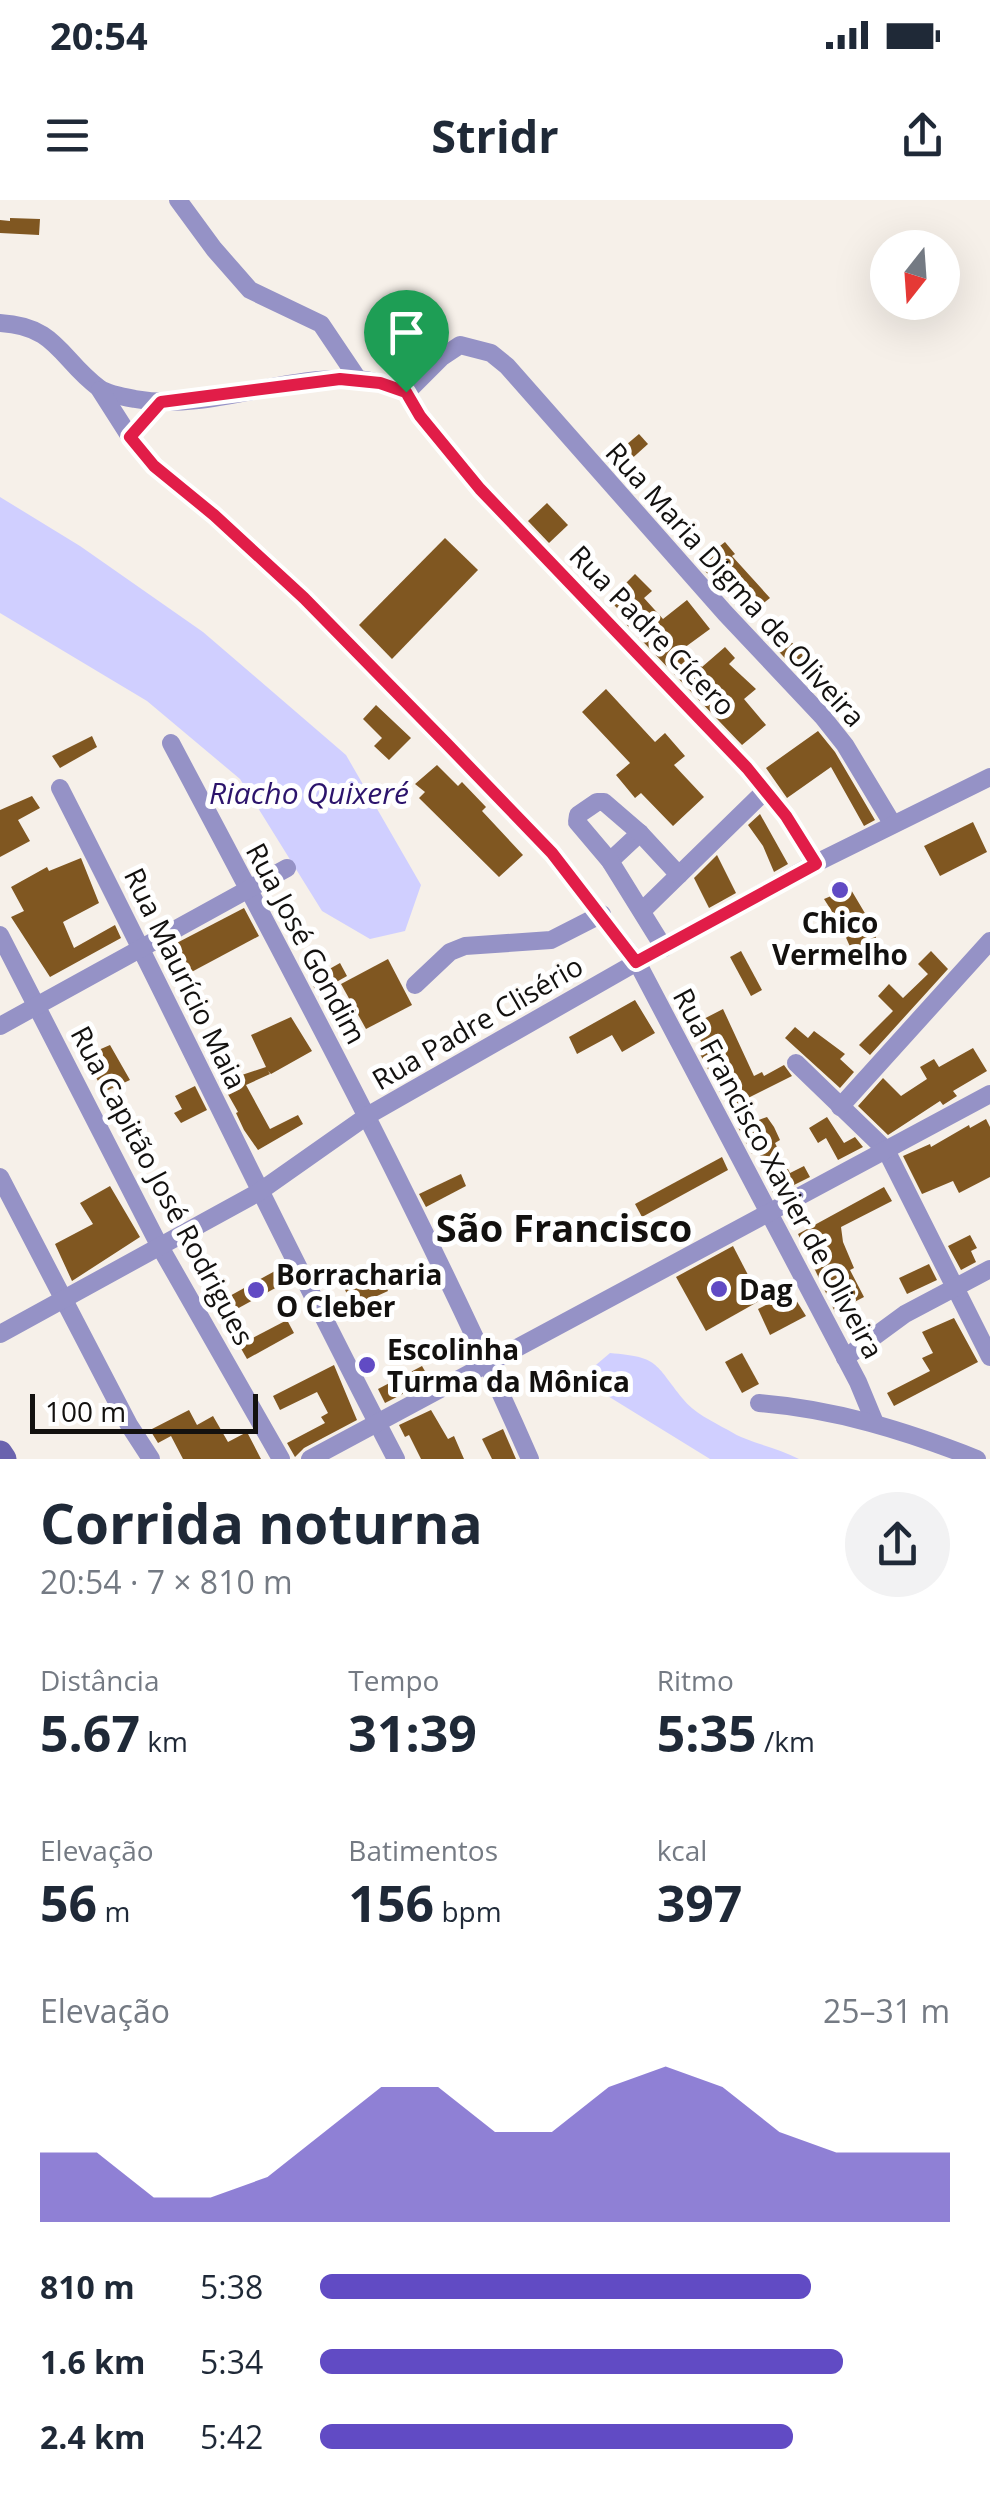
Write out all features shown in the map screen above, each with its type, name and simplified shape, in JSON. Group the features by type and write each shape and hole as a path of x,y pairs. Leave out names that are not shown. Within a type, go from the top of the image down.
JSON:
{"street":[{"path":"178,200 250,290 320,324 358,379"},
{"name":"Rua Francisco Xavier de Oliveira","path":"0,323 23,325 62,350 100,390 154,466 304,598 552,853 602,914 636,962 845,1358 875,1424"},
{"name":"Rua Maria Digma de Oliveira","path":"406,392 460,345 490,353 507,366 822,716 892,823"},
{"path":"100,390 161,402 358,379 406,392"},
{"name":"Rua Padre Cícero","path":"406,392 420,416 480,489 766,790 816,864"},
{"path":"130,437 161,402"},
{"name":"Rua José Gondim","path":"171,743 366,1116 488,1362 530,1459"},
{"name":"Rua Padre Clisério","path":"0,1334 260,1192 366,1116 636,962 892,823 990,777"},
{"name":"Rua Maurício Maia","path":"60,788 396,1459"},
{"path":"642,912 766,790"},
{"path":"664,948 610,861 577,822 578,815 597,802 604,802 679,875"},
{"path":"610,861 640,833"},
{"path":"0,1026 287,868"},
{"path":"415,985 450,952 465,946 551,940 602,914"},
{"name":"Rua Capitão José Rodrigues","path":"0,935 159,1245 281,1459"},
{"path":"840,1107 990,940"},
{"path":"796,1064 886,1150 990,1356"},
{"path":"310,1459 990,1094"},
{"path":"0,1176 151,1459"},
{"path":"845,1358 905,1314 990,1269"},
{"path":"759,1403 798,1406 875,1424 977,1459"}],"water":[{"name":"Riacho Quixeré","path":"0,497 80,546 203,632 346,755 421,885 405,931 370,939 322,911 240,779 147,701 0,613"},
{"path":"610,1353 647,1360 687,1404 704,1416 745,1439 799,1459 710,1459 598,1390 590,1370"}],"building":[{"path":"40,219 39,235 0,233 0,220"},
{"path":"639,434 648,444 617,472 607,461"},
{"path":"547,503 568,525 549,543 528,521"},
{"path":"445,538 478,570 392,659 359,625"},
{"path":"725,542 735,554 732,556 770,598 746,617 698,563"},
{"path":"635,574 652,591 644,598 663,619 687,600 710,629 684,648 702,667 725,647 735,658 729,664 756,689 744,699 766,725 742,745 626,624 630,621 609,600"},
{"path":"780,633 810,661 796,670 769,641"},
{"path":"606,689 655,742 665,733 685,756 674,765 704,797 673,826 641,793 635,798 616,775 630,763 582,712"},
{"path":"376,705 411,738 389,760 374,746 382,738 363,719"},
{"path":"818,731 875,820 864,826 831,767 787,798 766,768"},
{"path":"92,736 97,747 60,768 52,756"},
{"path":"437,765 458,786 462,782 486,807 482,811 523,855 499,877 419,798 425,792 415,784"},
{"path":"32,796 40,808 18,820 30,841 0,857 0,810"},
{"path":"760,814 788,864 774,872 748,825"},
{"path":"973,822 987,852 940,876 924,846"},
{"path":"717,855 736,893 709,908 694,878"},
{"path":"81,858 99,903 63,922 74,948 115,925 121,938 50,977 11,917 24,911 11,887 47,867 49,871"},
{"path":"850,888 880,947 855,958 824,899"},
{"path":"244,908 259,936 184,976 169,947"},
{"path":"741,951 762,990 751,996 730,957"},
{"path":"931,951 948,969 870,1055 859,1045 893,1011 878,996 889,984 903,998 928,974 918,964"},
{"path":"388,959 412,1005 366,1029 341,984"},
{"path":"340,963 347,976 317,993 310,980"},
{"path":"635,1000 655,1033 622,1052 612,1035 577,1054 569,1037"},
{"path":"723,1009 754,1076 762,1072 764,1076 784,1065 792,1076 746,1099 756,1121 767,1117 774,1127 780,1140 775,1143 790,1173 804,1166 810,1177 774,1195 768,1183 773,1181 758,1151 752,1154 699,1052 705,1049 692,1025"},
{"path":"291,1017 312,1051 246,1085 270,1129 298,1115 303,1124 258,1150 221,1082 266,1067 251,1035"},
{"path":"795,1027 808,1038 814,1031 845,1054 840,1059 854,1072 840,1088 785,1038"},
{"path":"110,1045 130,1080 104,1092 93,1072 98,1070 87,1055"},
{"path":"973,1048 987,1071 953,1091 957,1096 943,1105 940,1101 888,1135 858,1106 883,1078 901,1096 927,1079 920,1067 934,1059 939,1067"},
{"path":"195,1086 207,1110 181,1123 174,1113 182,1109 175,1096"},
{"path":"827,1117 844,1143 855,1137 863,1147 838,1160 826,1138 818,1143 809,1128"},
{"path":"986,1119 990,1127 990,1177 959,1193 953,1181 922,1194 903,1156 930,1144 931,1147"},
{"path":"722,1157 728,1170 642,1217 635,1204"},
{"path":"461,1174 466,1186 426,1207 419,1194"},
{"path":"110,1186 140,1237 72,1281 55,1244 93,1224 80,1203"},
{"path":"884,1187 892,1201 841,1227 854,1268 850,1270 864,1297 835,1312 798,1234"},
{"path":"970,1235 977,1248 971,1251 976,1262 961,1270 948,1246"},
{"name":"Dag","path":"733,1246 761,1300 706,1331 676,1277"},
{"path":"375,1263 388,1291 353,1307 340,1279"},
{"path":"929,1264 937,1280 907,1294 899,1278"},
{"name":"Borracharia O Cleber","path":"284,1266 290,1280 224,1316 217,1303"},
{"path":"791,1292 806,1316 770,1335 758,1309"},
{"path":"954,1318 978,1362 894,1406 887,1393 930,1371 922,1358 933,1353 922,1332"},
{"path":"287,1320 294,1333 247,1359 239,1345"},
{"path":"742,1353 759,1384 742,1393 725,1362"},
{"path":"334,1365 357,1420 304,1448 295,1457 287,1443 325,1423 321,1417 328,1413 317,1392 280,1410 273,1396"},
{"path":"422,1366 430,1380 385,1403 378,1389"},
{"path":"189,1410 197,1425 213,1416 228,1442 247,1432 261,1459 183,1459 171,1436 158,1443 150,1430"},
{"path":"431,1410 448,1439 454,1436 464,1459 421,1459 409,1435 405,1437 399,1425"},
{"path":"503,1429 516,1459 492,1459 482,1439"}],"place":[{"name":"Chico Vermelho","path":"840,890"},
{"name":"Dag","path":"719,1289"},
{"name":"Borracharia O Cleber","path":"256,1290"},
{"name":"Escolinha Turma da Mônica","path":"367,1365"}],"district":[{"name":"São Francisco","path":"564,1227"}],"route":[{"path":"340,379 380,383 406,392 420,416 480,489 747,768 786,816 816,864 636,962 552,853 447,744 304,598 154,466 130,437 161,402 340,379"}]}
